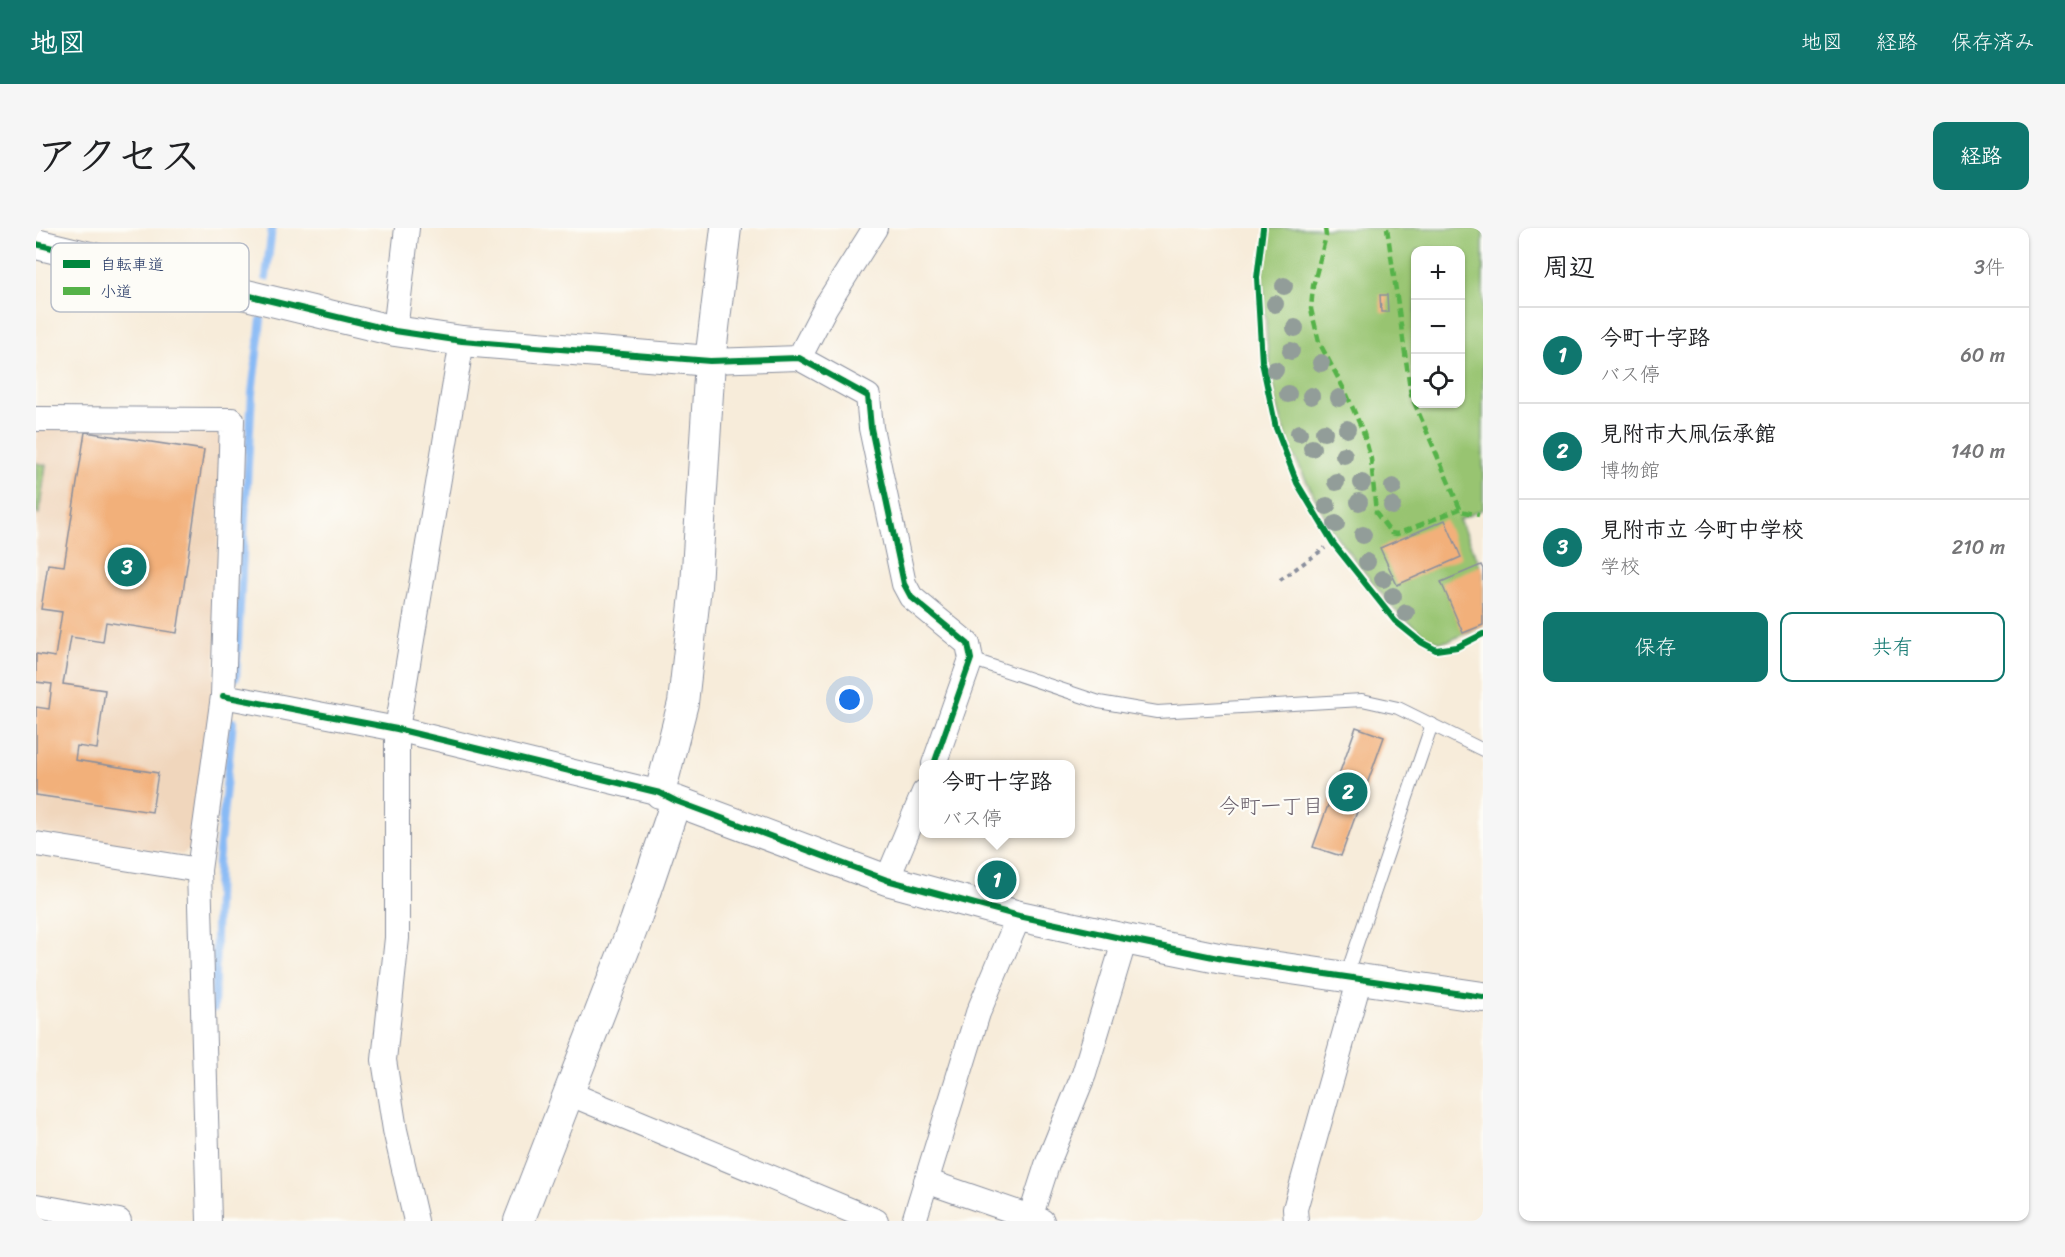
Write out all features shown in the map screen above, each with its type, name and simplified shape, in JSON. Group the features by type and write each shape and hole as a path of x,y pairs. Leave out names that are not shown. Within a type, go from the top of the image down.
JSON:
{"street":[{"path":"395,331 407,228"},
{"path":"519,1221 635,922 668,797 683,703 694,610 710,362 726,228"},
{"path":"799,358 826,306 875,228"},
{"path":"41,239 56,243"},
{"path":"249,293 395,331 462,341 710,362 799,358 868,396 871,428 904,584 911,597 968,644 971,659 936,760"},
{"path":"416,1221 395,1130 384,1060 397,938 397,729 462,341"},
{"path":"36,419 232,420 223,696 199,870 209,1221"},
{"path":"223,696 397,729 668,797 887,880 1019,915 1223,958 1483,997"},
{"path":"887,880 919,804"},
{"path":"36,844 199,870"},
{"path":"914,1221 978,1013 1019,915"},
{"path":"926,1181 1036,1220 1047,1165 1084,1074 1125,939"},
{"path":"1296,1221 1295,1209 1353,977"},
{"path":"568,1093 876,1221"},
{"path":"36,1206 119,1221"}],"lane":[{"path":"971,659 1099,702 1157,712 1362,700 1398,708 1483,750"},
{"path":"1353,977 1432,724"}],"path":[{"path":"1280,580 1325,548"}],"shaded area":[{"path":"36,428 214,431 222,440 214,693 194,845 182,855 36,832"}],"green space":[{"path":"1270,228 1483,228 1483,509 1459,520 1483,572 1483,625 1449,641 1439,642 1428,638 1395,610 1334,533 1291,450 1278,409 1267,343 1263,276"},
{"path":"36,463 46,465 39,514 36,513"}],"building":[{"path":"1380,295 1387,295 1388,312 1381,312"},
{"path":"85,432 204,450 177,633 106,622 103,642 71,637 63,684 105,690 97,749 77,746 75,760 158,773 152,812 36,795 36,707 49,709 52,684 36,682 36,654 55,657 62,612 41,609 48,564 64,566"},
{"path":"1445,520 1461,557 1397,585 1380,548"},
{"path":"1481,565 1483,569 1483,625 1463,633 1441,582"},
{"path":"1356,727 1384,737 1341,856 1313,847"}],"waterway":[{"path":"266,277 272,228"},
{"path":"236,677 252,393 261,320"},
{"path":"214,1008 218,862 233,722"}],"marked path":[{"path":"1325,228 1326,236 1313,286 1311,309 1319,342 1347,395 1364,434 1371,459 1376,513 1391,533 1397,534 1460,509"},
{"path":"1387,228 1411,395 1461,511 1479,515"}],"cycle path":[{"path":"1263,228 1257,278 1262,362 1276,428 1297,483 1333,543 1395,621 1421,642 1436,650 1457,647 1483,634"},
{"path":"36,244 51,248"},
{"path":"249,296 395,331 462,341 710,361 799,358 868,396 871,428 904,584 911,597 968,644 971,659 935,760"},
{"path":"223,696 397,729 660,793 887,880 1019,916 1223,959 1483,997"}],"place":[{"name":"見附市立 今町中学校","path":"127,567"},
{"name":"見附市大凧伝承館","path":"1348,792"},
{"name":"今町十字路","path":"997,880"}],"district":[{"name":"今町一丁目","path":"1271,806"}]}
